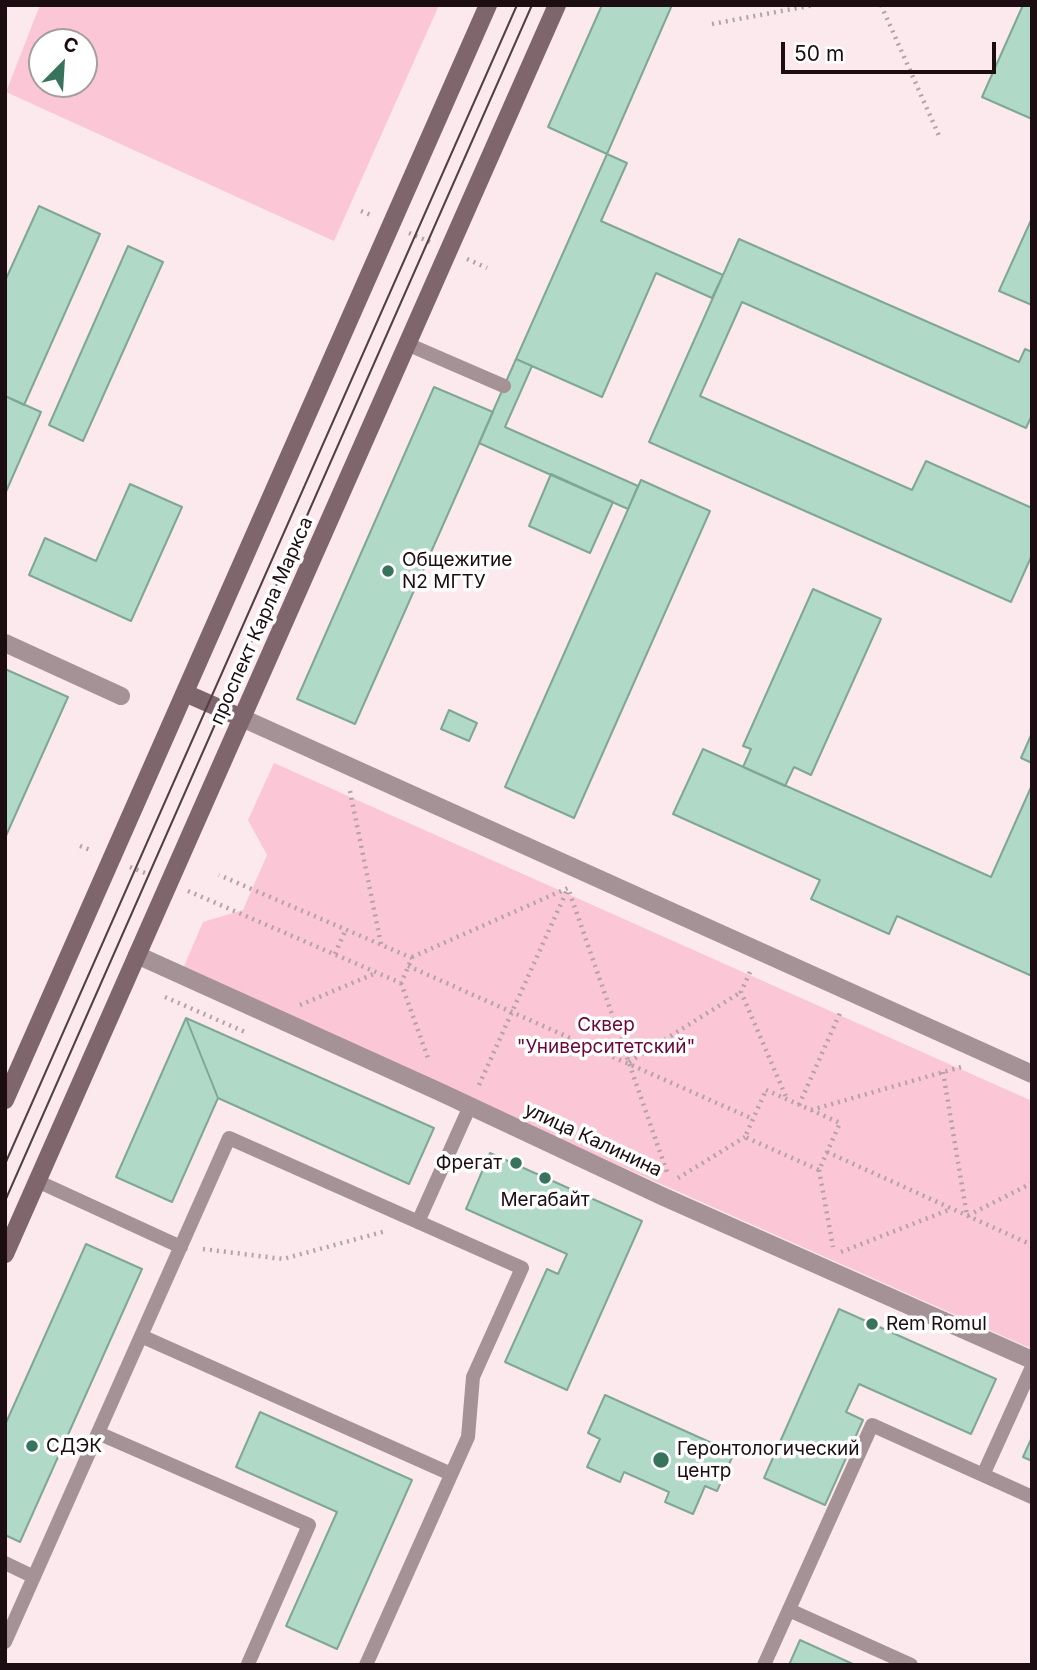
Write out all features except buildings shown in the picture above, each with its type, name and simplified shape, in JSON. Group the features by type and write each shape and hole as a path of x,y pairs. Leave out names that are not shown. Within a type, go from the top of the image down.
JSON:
{"main road":[{"path":"5,1100 488,5"},
{"name":"проспект Карла Маркса","path":"5,1254 557,5"},
{"path":"185,693 242,718"}],"street":[{"path":"5,643 121,696"},
{"path":"242,718 1032,1073"},
{"name":"улица Калинина","path":"137,955 664,1197 1032,1360"}],"lane":[{"path":"407,344 504,386"},
{"path":"418,1222 470,1106"},
{"path":"5,1642 229,1138 522,1268 473,1377 468,1437 366,1665"},
{"path":"37,1181 181,1247"},
{"path":"141,1336 451,1474"},
{"path":"983,1475 1032,1367"},
{"path":"764,1665 873,1425 1032,1497"},
{"path":"98,1433 309,1525 248,1664"},
{"path":"5,1563 34,1577"},
{"path":"789,1610 911,1665"}],"path":[{"path":"712,24 814,5"},
{"path":"881,5 940,138"},
{"path":"361,211 487,268"},
{"path":"345,764 381,944"},
{"path":"80,846 401,983"},
{"path":"470,1106 577,869"},
{"path":"219,874 412,957"},
{"path":"440,1092 401,983 412,957 568,888"},
{"path":"568,888 671,1182 745,1137 766,1090 840,1123 819,1170 834,1254 951,1209"},
{"path":"335,954 346,929"},
{"path":"628,1063 741,992 759,951"},
{"path":"408,966 753,1119"},
{"path":"273,1017 376,972"},
{"path":"741,992 788,1100"},
{"path":"799,1105 850,992"},
{"path":"810,1110 996,1058"},
{"path":"943,1072 967,1216"},
{"path":"745,1137 819,1170"},
{"path":"827,1152 1032,1245"},
{"path":"967,1216 1032,1183"},
{"path":"181,1247 283,1259 418,1222"}],"green space":[{"path":"40,5 439,5 334,241 6,92 28,36 28,98 98,98 98,28 31,28"},
{"name":"Сквер \"Университетский\"","path":"274,763 1032,1101 1032,1349 182,971 203,922 243,910 267,855 248,820"}],"tram line":[{"path":"5,1164 517,5"},
{"path":"5,1201 532,5"}],"place":[{"name":"Общежитие N2 МГТУ","path":"388,571"},
{"name":"Фрегат","path":"516,1163"},
{"name":"Мегабайт","path":"545,1178"},
{"name":"Rem Romul","path":"872,1324"},
{"name":"СДЭК","path":"32,1446"},
{"name":"Геронтологический центр","path":"661,1460"}]}
